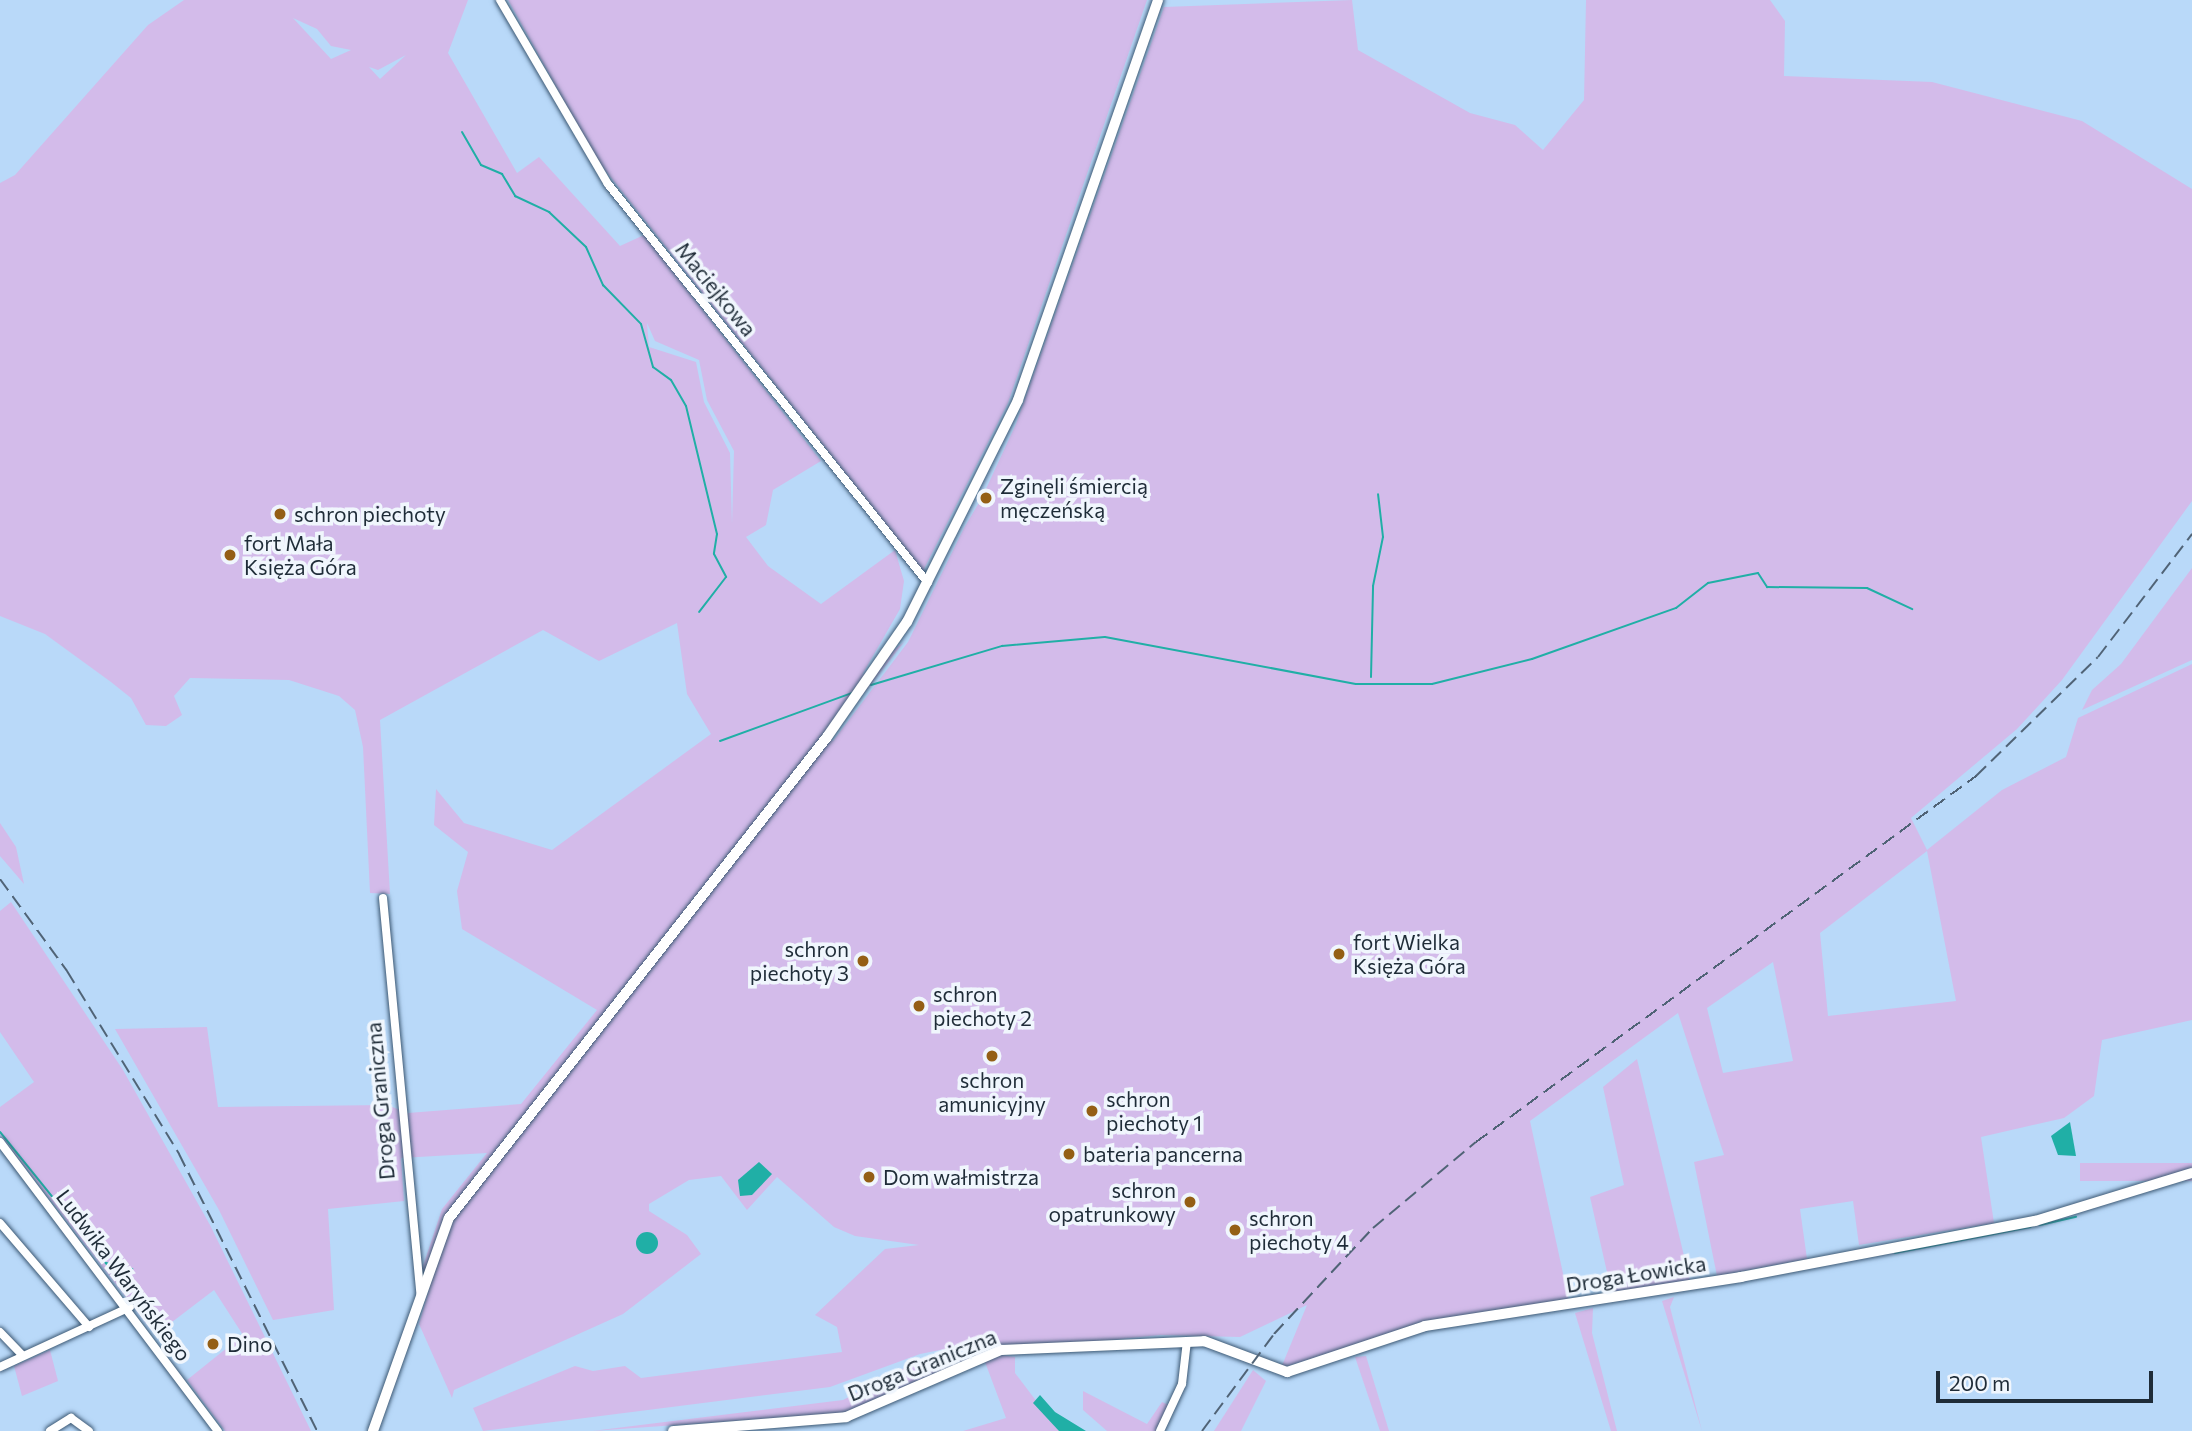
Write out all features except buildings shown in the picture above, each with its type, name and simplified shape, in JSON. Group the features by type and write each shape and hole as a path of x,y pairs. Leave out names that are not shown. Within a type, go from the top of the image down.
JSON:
{"street":[{"name":"Maciejkowa","path":"500,0 608,184 928,583"},
{"path":"373,1431 449,1218 827,737 928,583 1018,400 1158,0"},
{"name":"Droga Graniczna","path":"383,898 421,1299"},
{"name":"Ludwika Waryńskiego","path":"0,1142 130,1307 218,1431"},
{"name":"Droga Łowicka","path":"1186,1340 1218,1342 1287,1371 1425,1326 1730,1279 2035,1221 2192,1173"},
{"path":"0,1223 89,1327"},
{"path":"0,1367 130,1307"},
{"path":"0,1332 23,1356"},
{"path":"1160,1431 1182,1384 1186,1340"},
{"name":"Droga Graniczna","path":"673,1431 846,1418 1002,1350 1186,1340"},
{"path":"50,1431 71,1418 89,1431"}],"shaded area":[{"path":"184,0 468,0 448,53 517,173 539,157 620,246 644,235 821,461 773,490 766,525 746,537 768,566 821,604 895,550 904,581 900,609 862,675 904,642 829,738 833,741 908,642 964,528 980,501 988,504 992,495 985,491 1016,424 1164,7 1352,0 1358,50 1470,113 1515,125 1543,150 1584,100 1586,0 1770,0 1785,21 1784,76 1932,82 2082,121 2192,189 2192,501 2062,680 2017,729 1911,818 1927,850 2002,790 2066,757 2078,718 2192,664 2192,1020 2102,1040 2094,1096 2064,1118 1981,1137 1994,1223 1859,1245 1853,1201 1800,1209 1807,1259 1717,1276 1694,1162 1724,1155 1678,1013 1530,1121 1569,1301 1421,1324 1281,1368 1307,1305 1240,1337 1160,1335 1013,1350 985,1341 920,1354 830,1387 483,1431 473,1408 575,1366 593,1371 625,1366 641,1378 842,1352 837,1327 815,1315 885,1249 919,1245 855,1236 834,1227 777,1177 747,1210 721,1176 689,1180 649,1204 649,1211 687,1235 701,1254 623,1314 454,1390 452,1398 419,1324 430,1286 422,1269 442,1209 487,1153 401,1158 404,1201 328,1209 334,1310 273,1320 219,1210 115,1029 207,1027 218,1107 387,1105 408,1113 521,1104 597,1010 462,929 457,891 468,852 434,825 436,789 464,823 552,850 711,734 687,694 677,623 599,661 543,630 380,720 390,894 370,893 363,747 355,710 339,696 289,680 190,678 174,696 182,715 166,726 146,725 131,698 111,682 45,634 0,616 0,183 15,175 148,25","holes":["293,18 317,29 331,46 351,50 331,59","406,55 380,79 369,67 378,70","647,323 655,341 699,360 707,400 734,451 732,524 730,453 704,402 696,362 649,347","1927,851 1956,1001 1828,1016 1820,933","1773,962 1793,1061 1723,1073 1707,1008"]},
{"path":"508,0 1147,0 1008,403 923,571 597,160"},
{"path":"2192,568 2192,660 2082,710 2092,690 2121,664"},
{"path":"0,823 16,847 24,884 0,856"},
{"path":"11,902 123,1070 210,1225 311,1431 225,1431 187,1380 243,1335 214,1290 155,1335 0,1134 0,1107 34,1082 0,1032 0,911"},
{"path":"1637,1059 1690,1281 1612,1294 1590,1197 1624,1185 1603,1087"},
{"path":"2070,1122 2076,1156 2058,1155 2051,1136"},
{"path":"759,1162 772,1174 752,1195 740,1196 738,1180"},
{"path":"2080,1163 2192,1163 2192,1181 2080,1181"},
{"path":"647,1232 655,1235 658,1243 655,1251 647,1254 639,1251 636,1243 639,1235"},
{"path":"1674,1297 1670,1307 1702,1431 1662,1301"},
{"path":"1593,1308 1592,1333 1617,1431 1611,1431 1575,1313"},
{"path":"50,1350 58,1381 22,1396 14,1366"},
{"path":"988,1350 845,1413 592,1431 843,1400 914,1363"},
{"path":"1001,1355 1015,1357 1015,1373 1059,1431 963,1431 1006,1418 985,1362"},
{"path":"1366,1356 1389,1431 1380,1431 1355,1357"},
{"path":"1253,1370 1266,1381 1241,1431 1214,1431"},
{"path":"1083,1391 1147,1424 1162,1402 1171,1406 1156,1431 1107,1431 1083,1410"},
{"path":"1040,1395 1055,1412 1086,1431 1059,1431 1033,1403"}],"waterway":[{"path":"462,132 481,165 502,174 515,196 549,212 586,247 603,285 641,324 653,367 671,380 686,406 717,534 714,554 726,577 699,612"},
{"path":"1371,677 1373,586 1383,537 1378,494"},
{"path":"871,685 1002,646 1105,637 1356,684 1432,684 1532,659 1676,608 1708,583 1758,573 1767,587 1867,588 1912,609"},
{"path":"720,741 852,693"},
{"path":"0,1132 117,1277"},
{"path":"2040,1225 2076,1217"},
{"path":"1895,1253 2031,1227"},
{"path":"106,1263 132,1269"}],"railway":[{"path":"1202,1431 1274,1334 1373,1228 1476,1142 1976,776 2098,657 2192,534"},
{"path":"0,879 67,971 179,1154 317,1431"}],"place":[{"name":"Zginęli śmiercią męczeńską","path":"986,498"},
{"name":"schron piechoty","path":"280,514"},
{"name":"fort Mała Księża Góra","path":"230,555"},
{"name":"fort Wielka Księża Góra","path":"1339,954"},
{"name":"schron piechoty 3","path":"863,961"},
{"name":"schron piechoty 2","path":"919,1006"},
{"name":"schron amunicyjny","path":"992,1056"},
{"name":"schron piechoty 1","path":"1092,1111"},
{"name":"bateria pancerna","path":"1069,1154"},
{"name":"Dom wałmistrza","path":"869,1177"},
{"name":"schron opatrunkowy","path":"1190,1202"},
{"name":"schron piechoty 4","path":"1235,1230"},
{"name":"Dino","path":"213,1344"}]}
